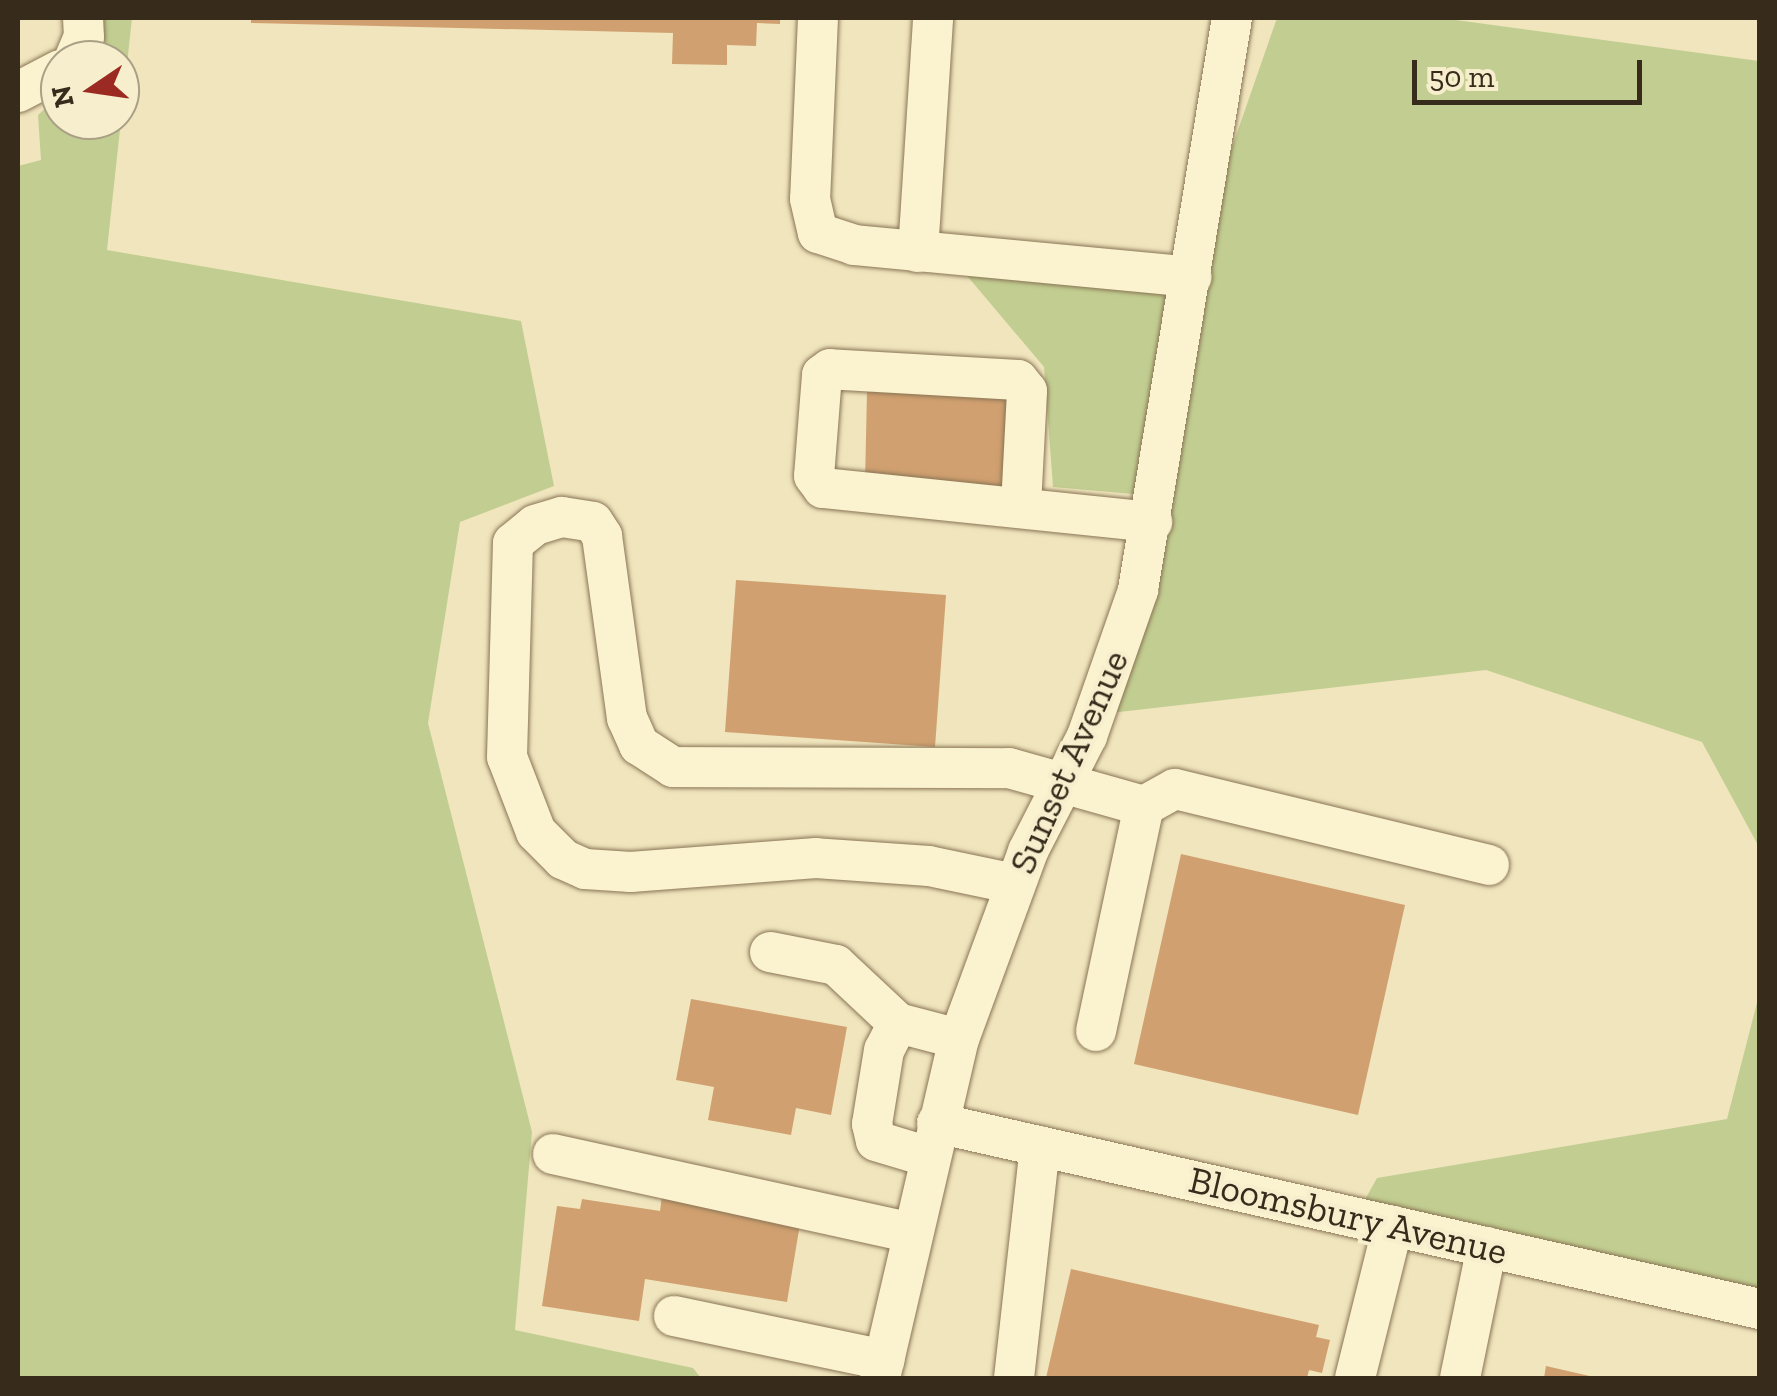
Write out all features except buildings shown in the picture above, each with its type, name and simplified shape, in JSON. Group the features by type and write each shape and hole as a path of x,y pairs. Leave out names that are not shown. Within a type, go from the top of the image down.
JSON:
{"street":[{"path":"818,18 810,198 818,233 854,245 1191,276"},
{"path":"918,252 934,18"},
{"name":"Sunset Avenue","path":"882,1369 959,1039 1015,884 1060,783 1087,736 1124,636 1152,522 1232,18"},
{"path":"1021,506 1027,392 1018,380 830,369 822,374 814,476 823,488 1152,522"},
{"path":"1015,884 929,866 816,858 631,872 586,869 563,859 536,832 506,757 513,543 536,525 562,517 593,522 602,536 627,718 639,745 673,767 1009,768 1144,806 1175,789 1489,865"},
{"path":"1096,1031 1144,806"},
{"path":"770,952 826,960 852,974 880,1012 898,1022 959,1039"},
{"name":"Bloomsbury Avenue","path":"898,1022 875,1092 876,1141 1040,1146 1760,1309"},
{"path":"1014,1378 1040,1146"},
{"path":"553,1154 912,1234"},
{"path":"1356,1378 1393,1226"},
{"path":"1460,1378 1488,1247"},
{"path":"674,1316 882,1369"}],"green space":[{"path":"104,18 132,18 130,40 101,40"},
{"path":"1277,18 1441,18 1759,61 1759,847 1702,742 1486,670 1093,715 1156,496 1053,487 1044,367 958,265 1183,288"},
{"path":"38,115 40,140 119,140 107,250 521,321 554,486 460,522 428,723 532,1132 515,1330 693,1368 701,1378 18,1378 18,166 41,160"},
{"path":"1759,995 1759,1311 1353,1221 1377,1178 1727,1119"}]}
